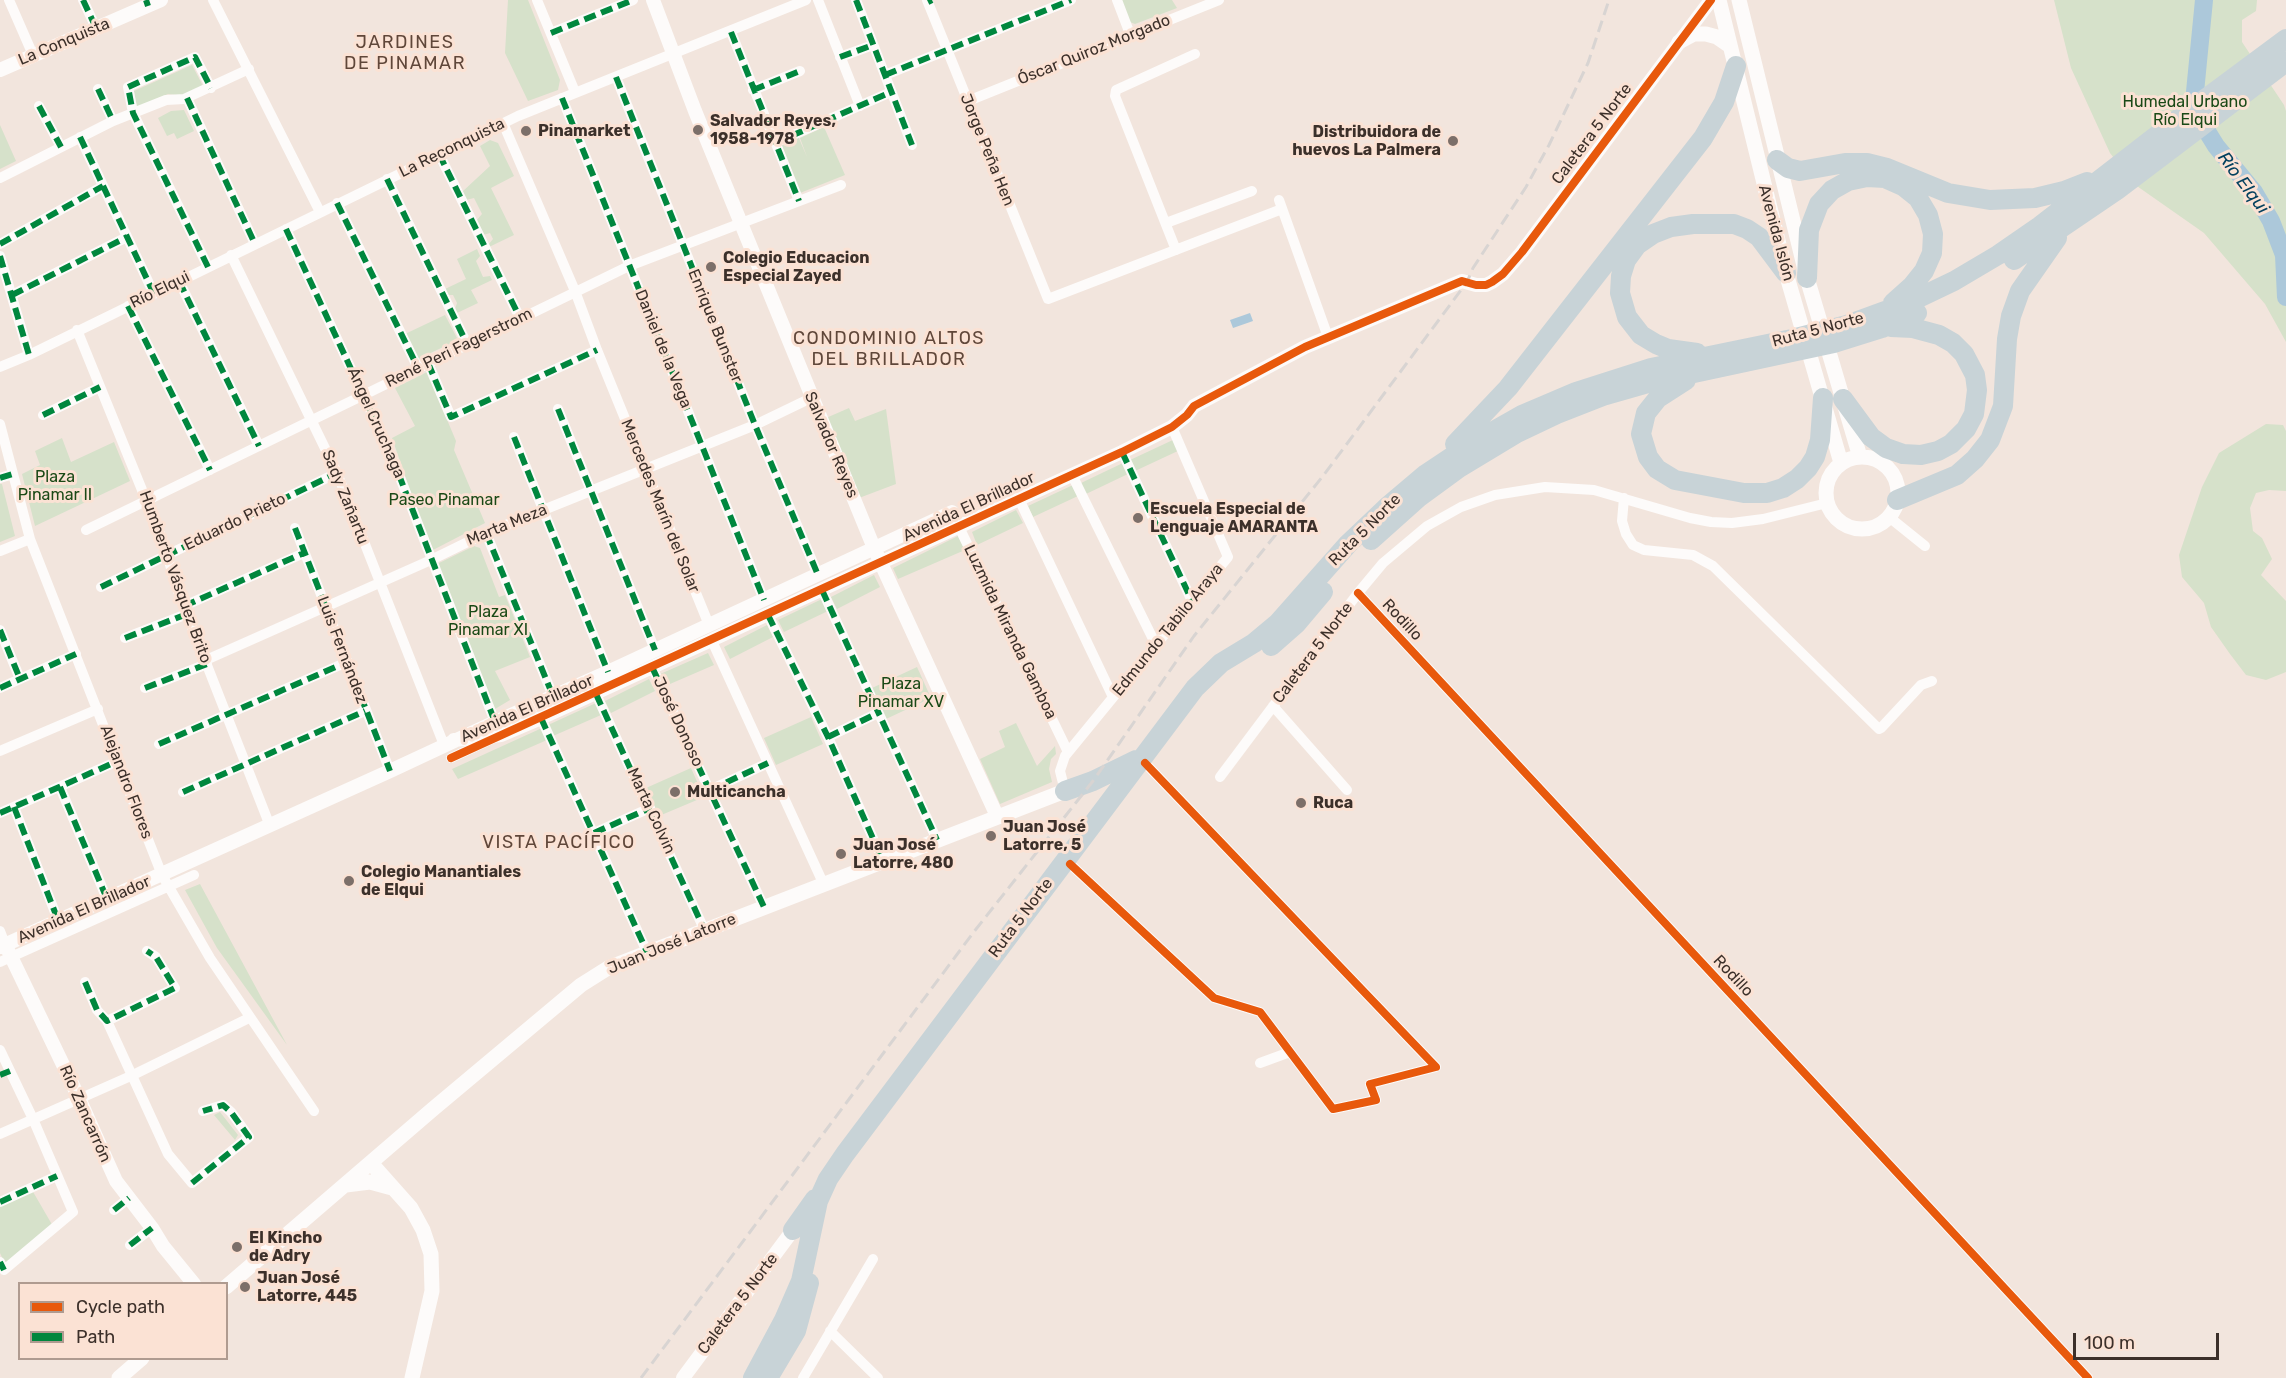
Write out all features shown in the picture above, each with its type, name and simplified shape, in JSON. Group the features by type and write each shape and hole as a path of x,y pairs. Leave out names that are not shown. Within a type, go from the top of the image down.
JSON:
{"highway":[{"name":"Ruta 5 Norte","path":"760,1377 781,1356 801,1319 817,1247 820,1218 834,1183 1071,864 1203,679 1221,663 1254,643 1278,623 1348,544 1405,491 1471,444 1508,422 1550,402 1629,374 1773,350 1921,311 1978,282 2073,221 2114,180 2286,39"},
{"name":"Ruta 5 Norte","path":"1882,320 1998,255 2114,180 2286,62"},
{"path":"1405,491 1488,411 1554,329 1712,125 1728,94 1736,66"},
{"path":"1777,160 1788,168 1800,171 1845,163 1867,163 1887,168 1948,193 1990,200 2022,200 2114,180"},
{"path":"1807,278 1809,230 1814,212 1825,196 1840,185 1857,178 1876,177 1894,181 1911,192 1923,206 1931,224 1933,243 1929,262 1919,279 1882,320 1903,327 1931,332 1946,338 1959,348 1969,361 1977,382 1976,406 1970,422 1957,440 1946,448 1929,454 1903,454 1886,448 1871,437 1843,399"},
{"path":"1893,509 1957,475 1975,459 1990,440 2003,406 2007,339 2015,303 2043,256 2073,221"},
{"path":"1710,362 1662,347 1648,340 1635,328 1624,310 1620,293 1623,268 1631,252 1644,240 1671,227 1694,224 1734,224 1759,237 1786,273"},
{"path":"1710,362 1658,398 1646,413 1642,427 1644,450 1652,463 1663,473 1681,482 1751,494 1774,491 1790,484 1808,468 1818,448 1823,420 1823,398"},
{"name":"Ruta 5 Norte","path":"760,1377 801,1281 816,1210 828,1179 1112,797 1204,688 1289,632 1361,550 1399,514 1438,483 1499,443 1557,414 1710,362"},
{"path":"1065,791 1144,759"},
{"path":"1093,781 1103,785 1112,797"},
{"path":"794,1230 828,1179"}],"main road":[{"name":"Avenida Islón","path":"1719,0 1786,273 1841,463"},
{"name":"Avenida Islón","path":"1738,0 1807,278 1860,457"},
{"path":"1678,42 1694,34 1706,34 1717,37 1731,46"},
{"path":"1860,457 1876,460 1889,469 1897,484 1893,509 1875,527 1858,529 1842,523 1830,511 1827,503 1827,481 1841,463 1860,457"},
{"name":"Juan José Latorre","path":"228,1285 582,985 608,968 1065,791"},
{"path":"395,1189 388,1166 390,1153 396,1141"},
{"path":"371,1163 418,1219 428,1242 432,1266 430,1303 412,1378"},
{"path":"346,1185 370,1182 395,1189"},
{"path":"119,1378 141,1360"}],"street":[{"path":"9,0 33,55"},
{"path":"83,0 96,28"},
{"path":"213,0 320,212"},
{"path":"537,0 575,93"},
{"path":"551,33 633,0"},
{"name":"Salvador Reyes","path":"653,0 811,398 874,548 997,816"},
{"path":"818,0 860,106"},
{"path":"856,0 912,145"},
{"path":"885,75 1071,0"},
{"path":"1117,0 1130,34"},
{"name":"Óscar Quiroz Morgado","path":"968,101 1219,0"},
{"name":"Caletera 5 Norte","path":"1492,282 1503,274 1522,252 1711,0"},
{"name":"La Reconquista","path":"320,212 503,123 731,32 801,1"},
{"name":"Jorge Peña Hen","path":"929,1 1048,299 1176,250"},
{"name":"La Conquista","path":"0,69 152,2"},
{"path":"731,32 799,201"},
{"path":"840,57 873,45"},
{"path":"1195,54 1116,90 1115,96 1176,250 1281,205 1328,337"},
{"path":"208,267 133,113 128,87 195,57 211,87"},
{"path":"0,178 113,121 166,100 187,98 249,69"},
{"path":"753,90 800,70"},
{"name":"Enrique Bunster","path":"616,77 755,425 818,575"},
{"path":"98,89 113,121"},
{"path":"776,143 891,92"},
{"path":"187,98 255,244"},
{"name":"Daniel de la Vega","path":"562,98 764,600"},
{"path":"39,106 61,147"},
{"name":"Mercedes Marín del Solar","path":"503,123 576,291 597,350 709,625 712,641 824,885"},
{"path":"80,137 154,294"},
{"path":"439,154 520,318"},
{"path":"387,179 466,344"},
{"name":"René Peri Fagerstrom","path":"86,530 629,266 841,185"},
{"path":"0,244 104,186"},
{"path":"1166,224 1252,191"},
{"path":"337,203 418,368"},
{"name":"Río Elqui","path":"0,367 29,355 320,212"},
{"name":"Ángel Cruchaga","path":"286,229 392,457 498,728"},
{"path":"12,295 127,237"},
{"name":"Sady Zañartu","path":"231,255 336,473 380,583 449,743"},
{"path":"0,256 29,355"},
{"path":"179,281 259,446"},
{"name":"Avenida El Brillador","path":"3,948 166,880 270,826 449,743 541,718 596,694 1122,452 1172,427 1194,406 1305,347 1462,281 1476,285 1486,285 1492,282"},
{"path":"128,306 210,470"},
{"name":"Humberto Vásquez Brito","path":"77,330 168,554 176,586 270,826"},
{"path":"428,363 451,417 597,350"},
{"path":"43,415 100,387"},
{"name":"Marta Meza","path":"145,688 431,560 486,533 755,425 811,398"},
{"path":"558,409 655,650"},
{"name":"Alejandro Flores","path":"0,424 30,538 166,880 210,958 314,1111"},
{"name":"Edmundo Tabilo Araya","path":"1065,791 1060,771 1068,752 1228,557 1172,427"},
{"path":"514,437 608,672"},
{"path":"1122,452 1192,602"},
{"name":"Eduardo Prieto","path":"101,587 336,473"},
{"path":"0,478 13,474"},
{"path":"1072,475 1156,645"},
{"name":"Caletera 5 Norte","path":"1220,777 1383,563 1411,537 1444,516 1478,500 1513,491 1545,487 1583,489 1624,498 1690,518 1732,523 1763,519 1827,503"},
{"path":"1624,498 1623,527 1633,545 1644,550 1693,555 1713,566 1879,729 1917,689 1932,681"},
{"path":"1020,499 1113,697"},
{"path":"1893,509 1925,546"},
{"name":"Avenida El Brillador","path":"451,758 553,696 952,512"},
{"name":"Luzmida Miranda Gamboa","path":"952,512 1068,752"},
{"name":"Luis Fernández","path":"295,528 390,771"},
{"path":"486,533 553,696"},
{"path":"0,551 30,538"},
{"path":"125,638 304,553"},
{"path":"822,590 936,840"},
{"name":"Rodillo","path":"1358,593 2088,1378"},
{"path":"768,615 828,737 883,861"},
{"path":"0,630 20,679"},
{"path":"0,688 76,654"},
{"path":"159,744 347,662"},
{"name":"José Donoso","path":"652,667 764,907"},
{"name":"Marta Colvin","path":"596,694 704,929"},
{"path":"1273,706 1347,790"},
{"path":"0,751 98,709"},
{"path":"183,792 366,711"},
{"path":"828,737 878,713"},
{"path":"541,718 647,952"},
{"path":"1071,864 1214,998 1260,1012 1333,1109 1376,1100 1370,1084 1437,1067 1144,759"},
{"path":"0,813 118,761"},
{"path":"710,790 768,763"},
{"path":"60,787 107,899"},
{"path":"14,807 58,920"},
{"path":"594,833 650,808"},
{"name":"Avenida El Brillador","path":"3,948 58,920 107,899 166,880 194,875"},
{"name":"Río Zancarrón","path":"3,948 79,1098 112,1172 163,1246 192,1282"},
{"path":"107,1021 175,988 156,957 147,951"},
{"path":"85,982 97,1010 107,1021 168,1154 192,1183 249,1137 223,1105 203,1111"},
{"path":"0,1134 133,1075 249,1018"},
{"path":"0,1050 5,1073 33,1119 73,1212 2,1266"},
{"path":"1260,1063 1290,1052"},
{"path":"0,1202 57,1176"},
{"path":"114,1210 129,1198"},
{"path":"130,1245 152,1228"},
{"name":"Caletera 5 Norte","path":"683,1378 794,1230"},
{"path":"803,1378 873,1259"},
{"path":"830,1330 878,1378"}],"green space":[{"path":"508,0 528,0 560,80 558,90 528,101 505,53"},
{"path":"1121,0 1172,0 1177,8 1135,24 1130,22"},
{"name":"Humedal Urbano Río Elqui","path":"2054,0 2257,0 2256,11 2242,20 2242,42 2286,111 2286,342 2265,304 2204,233 2134,184 2110,153 2071,68"},
{"path":"192,65 203,86 184,96 168,94 137,107 134,91"},
{"path":"184,110 194,131 177,139 174,133 167,136 158,118 171,111"},
{"path":"0,125 16,161 0,169"},
{"path":"824,127 845,175 800,193 781,144 798,136 807,157 800,138"},
{"path":"490,140 498,143 514,176 491,188 514,235 489,247 493,239 490,233 483,235 476,221 482,214 474,198 466,200 462,192 490,166 480,146"},
{"path":"477,249 480,256 476,261 483,277 490,276 492,280 471,290 478,303 457,313 455,309 457,303 453,295 448,295 445,289 466,279 457,259"},
{"path":"445,315 458,340 418,359 405,334"},
{"name":"Paseo Pinamar","path":"427,372 456,441 454,450 485,523 433,550 392,438 415,426 395,388"},
{"path":"849,408 855,421 886,409 896,484 859,498 826,418"},
{"path":"2266,424 2283,425 2286,431 2286,491 2269,490 2256,493 2250,508 2253,531 2262,538 2272,559 2261,575 2286,601 2286,672 2266,680 2246,675 2211,627 2204,603 2182,577 2179,555 2202,487 2219,453"},
{"name":"Plaza Pinamar II","path":"62,438 71,462 114,442 130,481 35,526 22,474 40,465 35,451"},
{"path":"1175,439 1180,450 1135,471 1130,460"},
{"path":"1125,462 1130,473 1086,494 1081,483"},
{"path":"0,484 2,484 15,536 0,542"},
{"path":"1073,485 1078,496 1033,517 1028,506"},
{"path":"1016,510 1023,523 977,545 972,532"},
{"path":"958,536 965,550 898,579 893,568"},
{"name":"Plaza Pinamar XI","path":"474,546 480,548 499,597 505,595 530,657 495,671 510,700 495,709 437,564"},
{"path":"874,575 880,587 837,609 831,597"},
{"path":"822,599 828,611 784,632 778,620"},
{"path":"767,625 773,637 730,659 724,647"},
{"path":"708,653 714,665 663,687 658,675"},
{"name":"Plaza Pinamar XV","path":"917,667 931,698 886,719 872,688"},
{"path":"649,679 655,691 611,713 605,701"},
{"path":"596,703 601,715 553,736 548,725"},
{"path":"811,717 823,744 776,765 764,738"},
{"path":"1016,723 1037,766 1055,746 1056,754 1051,759 1049,769 1052,782 1000,804 980,759 1005,747 999,731"},
{"path":"542,728 547,740 458,779 452,769"},
{"name":"Multicancha","path":"691,768 704,797 659,816 646,788"},
{"path":"200,884 287,1045 217,948 185,890"},
{"path":"220,1112 238,1135 235,1140 214,1115"},
{"path":"32,1190 54,1228 5,1264 0,1253 0,1205"}],"water":[{"path":"1250,313 1253,321 1233,328 1230,320"}],"waterway":[{"name":"Río Elqui","path":"2204,0 2195,92 2200,120 2216,146 2254,192 2271,221 2284,255 2286,297"}],"railway":[{"path":"641,1378 973,933 1093,781 1194,636 1323,476 1467,282 1473,268 1526,187 1549,145 1588,63 1609,0"}],"marked path":[{"path":"83,0 96,28"},
{"path":"146,0 148,6"},
{"path":"551,33 633,0"},
{"path":"856,0 912,145"},
{"path":"928,2 932,0"},
{"path":"885,75 1071,0"},
{"path":"731,32 799,201"},
{"path":"840,57 873,45"},
{"path":"208,267 133,113 128,87 195,57 211,88"},
{"path":"753,90 800,71"},
{"path":"616,77 755,425 818,575"},
{"path":"98,89 113,121"},
{"path":"775,143 891,92"},
{"path":"187,98 255,244"},
{"path":"562,98 764,600"},
{"path":"39,106 61,147"},
{"path":"80,137 154,294"},
{"path":"439,154 520,318"},
{"path":"387,179 467,344"},
{"path":"0,244 103,186"},
{"path":"337,203 418,368"},
{"path":"286,229 392,457 495,722"},
{"path":"12,295 127,237"},
{"path":"0,256 29,355"},
{"path":"179,281 259,446"},
{"path":"128,306 210,470"},
{"path":"428,363 451,417 597,350"},
{"path":"43,415 100,387"},
{"path":"558,409 655,650"},
{"path":"514,437 608,672"},
{"path":"1122,452 1192,601"},
{"path":"101,587 337,473"},
{"path":"0,478 13,474"},
{"path":"295,528 390,771"},
{"path":"486,533 553,696"},
{"path":"184,606 304,553"},
{"path":"822,590 937,840"},
{"path":"125,638 187,614"},
{"path":"768,615 828,737 883,861"},
{"path":"0,630 20,679"},
{"path":"0,688 76,654"},
{"path":"159,744 347,662"},
{"path":"145,688 207,664"},
{"path":"652,667 764,907"},
{"path":"596,694 704,929"},
{"path":"183,792 365,711"},
{"path":"828,737 878,713"},
{"path":"541,718 647,952"},
{"path":"0,813 118,761"},
{"path":"710,790 768,763"},
{"path":"60,787 107,899"},
{"path":"14,807 58,920"},
{"path":"594,833 650,808"},
{"path":"85,982 97,1010 107,1021 175,988 156,957 147,951"},
{"path":"0,1075 10,1071"},
{"path":"192,1183 249,1137 223,1105 203,1111"},
{"path":"0,1202 57,1176"},
{"path":"114,1210 129,1198"},
{"path":"130,1245 152,1228"},
{"path":"0,1262 4,1270"}],"cycle path":[{"path":"451,758 1122,452 1172,427 1194,406 1305,347 1462,281 1476,285 1486,285 1492,282 1503,274 1522,252 1711,0"},
{"path":"1358,593 2088,1378"},
{"path":"1070,864 1214,998 1260,1012 1333,1109 1376,1100 1370,1084 1436,1067 1145,763"}],"place":[{"name":"Salvador Reyes, 1958-1978","path":"698,130"},
{"name":"Pinamarket","path":"526,131"},
{"name":"Distribuidora de huevos La Palmera","path":"1453,141"},
{"name":"Colegio Educacion Especial Zayed","path":"711,267"},
{"name":"Escuela Especial de Lenguaje AMARANTA","path":"1138,518"},
{"name":"Multicancha","path":"675,792"},
{"name":"Ruca","path":"1301,803"},
{"name":"Juan José Latorre, 5","path":"991,836"},
{"name":"Juan José Latorre, 480","path":"841,854"},
{"name":"Colegio Manantiales de Elqui","path":"349,881"},
{"name":"El Kincho de Adry","path":"237,1247"},
{"name":"Juan José Latorre, 445","path":"245,1287"}],"district":[{"name":"JARDINES DE PINAMAR","path":"405,53"},
{"name":"CONDOMINIO ALTOS DEL BRILLADOR","path":"889,349"},
{"name":"VISTA PACÍFICO","path":"559,843"}]}
